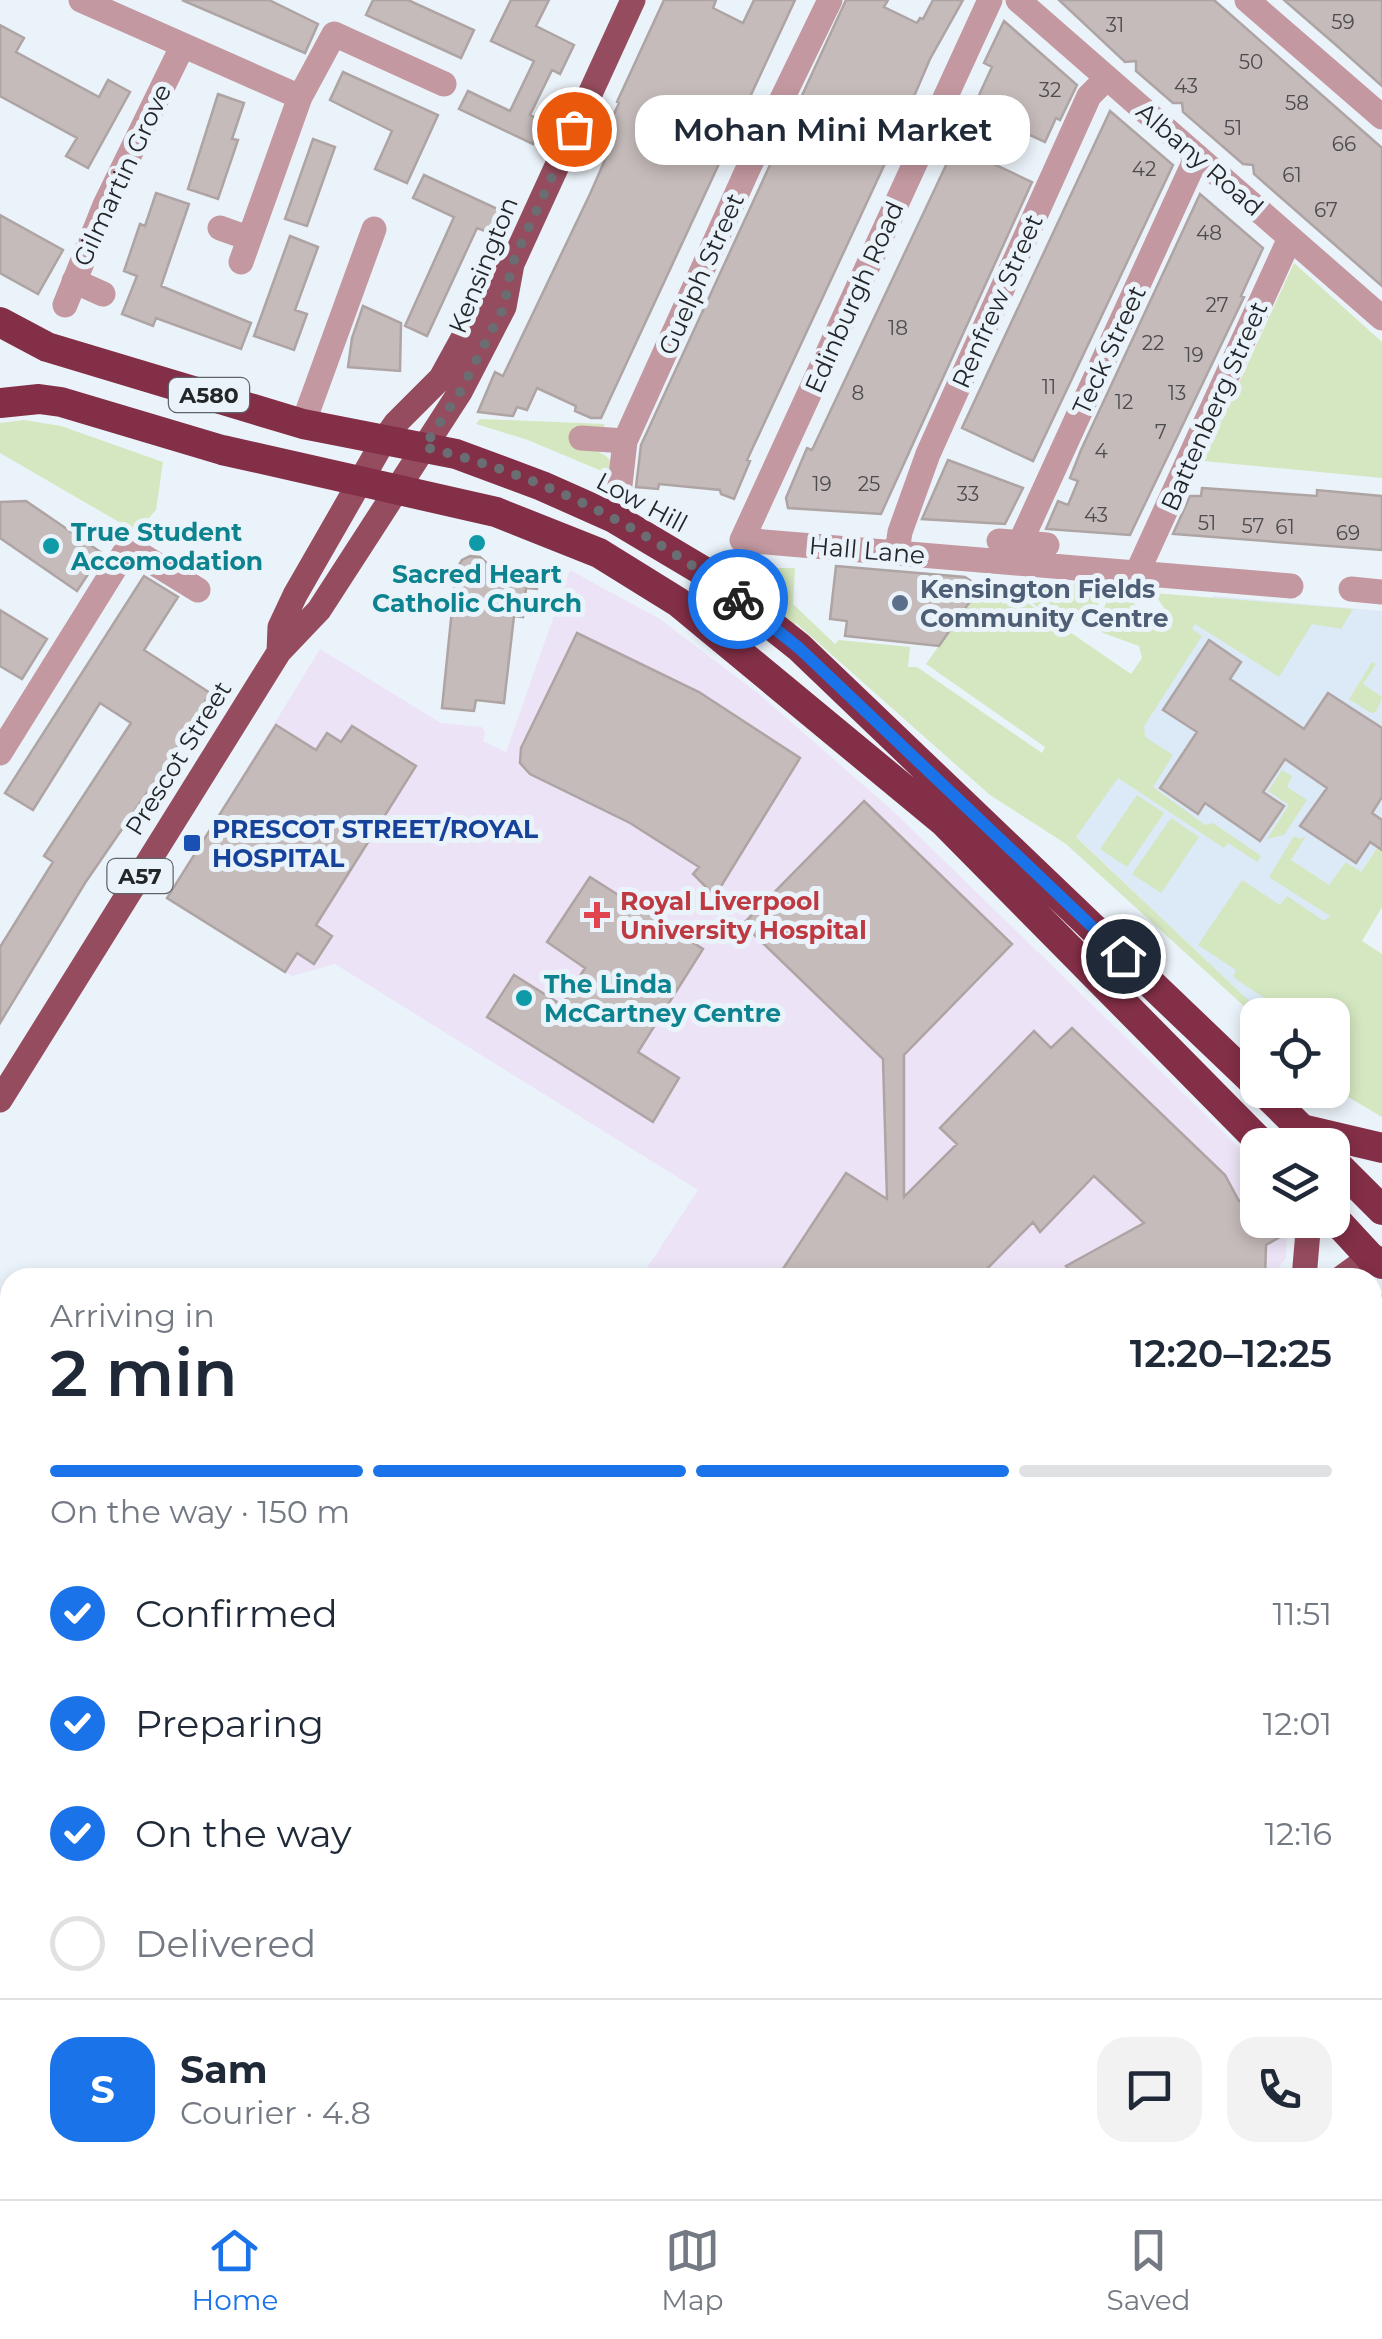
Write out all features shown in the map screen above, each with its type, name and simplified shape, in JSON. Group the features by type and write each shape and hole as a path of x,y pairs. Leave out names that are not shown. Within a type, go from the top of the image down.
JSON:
{"highway":[{"name":"Low Hill","path":"0,322 47,346 304,424 456,454 596,510 703,571 799,648 1240,1069"},
{"name":"A580","path":"0,402 61,402 222,450 496,512 599,553 678,602 944,822 1246,1128"},
{"name":"Low Hill","path":"1280,1108 1301,1128"},
{"name":"A580","path":"1350,1143 1382,1148"},
{"path":"1350,1178 1382,1210"},
{"path":"1350,1232 1378,1256"}],"main road":[{"name":"Kensington","path":"396,487 460,392 504,307 512,264 633,0"},
{"name":"Prescot Street","path":"280,652 280,627 384,440 441,378 485,298 512,264"},
{"name":"Prescot Street","path":"0,1100 280,652 319,610 396,487"},
{"path":"1305,1268 1307,1238"}],"street":[{"path":"82,0 300,97"},
{"name":"Guelph Street","path":"620,485 625,441 747,171 830,0"},
{"name":"Edinburgh Road","path":"742,540 990,0"},
{"name":"Albany Road","path":"1018,0 1382,318"},
{"path":"1247,0 1382,117"},
{"path":"220,228 249,240 300,97 334,34 444,84"},
{"name":"Gilmartin Grove","path":"103,294 70,292 105,205 182,47"},
{"name":"Renfrew Street","path":"899,537 928,454 1070,136 1089,96 1107,78"},
{"name":"Teck Street","path":"1012,549 1196,156"},
{"path":"304,424 374,229"},
{"name":"Battenberg Street","path":"1137,574 1290,238"},
{"path":"582,438 625,441"},
{"name":"Hall Lane","path":"742,540 899,537 1012,549 1137,574 1291,586"},
{"path":"1012,549 1047,545"},
{"path":"0,753 128,547 198,590"},
{"path":"1351,590 1382,592"}],"shaded area":[{"name":"Royal Liverpool University Hospital","path":"570,570 660,619 759,694 891,809 1240,1148 1240,1238 1287,1238 1286,1258 1278,1268 647,1268 698,1190 335,964 292,976 167,898 320,649 441,723 482,727 483,741 506,752"},
{"path":"1213,596 1382,611 1382,841 1272,998 1246,998 1063,828"}],"green space":[{"path":"1294,263 1382,342 1382,478 1203,461"},
{"path":"480,419 605,424 593,449 612,463 611,475 528,440 476,424"},
{"path":"24,420 61,426 163,462 156,510 136,532 0,453 0,423"},
{"path":"718,568 795,568 793,604 835,644 839,640 910,647 908,667 917,667 1042,753 1045,747 926,664 980,587 1004,604 1013,593 1131,674 1142,658 1139,646 1097,627 1107,600 1118,593 1132,598 1144,618 1164,608 1154,593 1353,609 1341,629 1312,624 1279,677 1195,624 1192,629 1202,636 1144,726 1145,737 1173,755 1153,787 1205,825 1213,823 1261,856 1257,862 1228,843 1224,848 1118,778 1076,837 1246,998 1240,998 1240,1003 1066,844 990,795 796,623 790,629"},
{"path":"1028,580 1115,589 1100,601 1090,619 1070,621 1050,615 1032,603 1021,586"},
{"path":"1372,662 1376,664 1363,684 1382,697 1376,712 1371,713 1349,699"},
{"path":"1282,770 1292,776 1287,787 1307,800 1284,835 1267,839 1289,805 1268,791"},
{"path":"1137,795 1164,813 1127,867 1100,849"},
{"path":"1171,818 1199,837 1161,893 1132,874"},
{"path":"1294,836 1306,836 1291,860 1329,885 1346,862 1361,872 1382,841 1382,907 1362,941 1382,954 1382,1117 1350,1098 1350,998 1264,998 1233,977 1236,970 1198,945 1242,880 1280,905 1287,896 1324,921 1330,916 1269,877"}],"building":[{"path":"182,0 269,0 318,24 305,53"},
{"path":"373,0 408,0 474,30 461,58 366,15"},
{"path":"511,0 549,0 536,26 574,45 560,74 552,70 530,115 544,122 533,144 459,109 468,91 510,111 534,61 491,41"},
{"path":"664,0 716,0 713,8 743,23 754,0 795,0 601,418 575,411 576,406 537,388 527,410 517,407 513,416 478,412 495,372 503,376 590,194 615,137 605,133"},
{"path":"846,0 888,0 884,7 917,23 933,0 963,0 930,59 747,460 750,461 734,499 720,490 659,484 658,489 636,487 641,445"},
{"path":"1059,0 1214,0 1382,148 1382,286 1254,174 1253,165 1243,164 1183,112 1182,103 1173,103 1136,71 1136,61 1125,62"},
{"path":"1284,0 1382,0 1382,86 1336,45"},
{"path":"1004,21 1077,85 1045,142 1006,124 989,162 1032,182 881,514 788,508 786,498 807,448 812,450 992,67 984,63"},
{"path":"0,25 24,38 16,52 99,97 108,80 130,92 88,168 66,156 77,138 0,96"},
{"path":"343,72 438,115 407,183 375,169 392,131 330,100"},
{"path":"218,94 244,103 232,139 238,140 218,199 188,189"},
{"path":"1110,111 1173,165 1033,461 962,428"},
{"path":"313,139 335,147 307,226 285,219"},
{"path":"424,175 500,210 490,233 477,228 427,336 405,326 454,217 413,198"},
{"path":"156,193 189,204 161,286 251,323 241,349 156,318 153,326 122,314 137,276 124,271 140,224 145,226"},
{"path":"1200,194 1263,248 1241,296 1244,297 1130,535 1046,529 1058,501 1068,505 1078,481 1070,478 1081,450"},
{"path":"0,215 63,250 38,294 0,273"},
{"path":"290,236 318,247 295,310 307,314 294,350 254,336"},
{"path":"363,306 401,323 400,371 348,367 352,338"},
{"path":"948,460 1023,488 1005,524 922,519"},
{"path":"1202,488 1317,496 1317,490 1382,496 1382,550 1173,534 1190,496 1201,496"},
{"name":"True Student Accomodation","path":"26,501 102,553 77,591 0,538 0,502"},
{"path":"470,556 480,557 493,574 520,577 521,570 539,572 537,589 526,588 523,617 514,616 504,703 476,700 474,711 442,708 456,570"},
{"name":"Kensington Fields Community Centre","path":"836,566 965,577 980,587 939,646 845,636 847,621 830,619"},
{"path":"144,576 178,597 144,650 210,693 85,883 0,1023 0,947 53,862 44,856 131,723 100,703 33,810 5,793"},
{"name":"True Student Accomodation","path":"0,610 47,639 22,679 0,666"},
{"path":"577,633 699,692 800,758 715,896 693,874 699,867 630,823 530,774 520,763 521,748"},
{"path":"1209,640 1241,662 1230,679 1304,729 1328,693 1382,728 1382,797 1372,813 1382,820 1382,850 1370,842 1356,863 1300,826 1327,788 1285,759 1263,792 1284,806 1260,841 1205,803 1198,814 1160,788 1197,732 1163,710"},
{"path":"276,725 316,750 327,733 341,742 352,726 416,766 316,925 332,936 314,964 297,953 285,972 167,898"},
{"path":"864,801 1012,944 904,1055 904,1197 957,1144 940,1128 1034,1031 1051,1048 1072,1028 1225,1175 1240,1201 1240,1238 1278,1238 1266,1245 1265,1268 1068,1268 1144,1223 1094,1176 1040,1232 1033,1222 988,1268 784,1268 846,1173 887,1199 883,1059 743,924"},
{"name":"The Linda McCartney Centre","path":"590,877 703,949 638,1052 679,1078 653,1122 487,1017 514,975 562,1005 585,968 547,942"}],"way so far":[{"path":"574,129 512,264 504,307 460,392 424,447 456,454 542,486 614,518 703,571 738,599"}],"place":[{"name":"Mohan Mini Market","path":"574,129"},
{"name":"Sacred Heart Catholic Church","path":"477,543"},
{"name":"True Student Accomodation","path":"51,546"},
{"name":"Kensington Fields Community Centre","path":"900,603"},
{"name":"PRESCOT STREET/ROYAL HOSPITAL","path":"192,843"},
{"name":"Royal Liverpool University Hospital","path":"597,915"},
{"name":"The Linda McCartney Centre","path":"524,998"}],"route":[{"path":"738,599 799,648 1123,956"}]}
